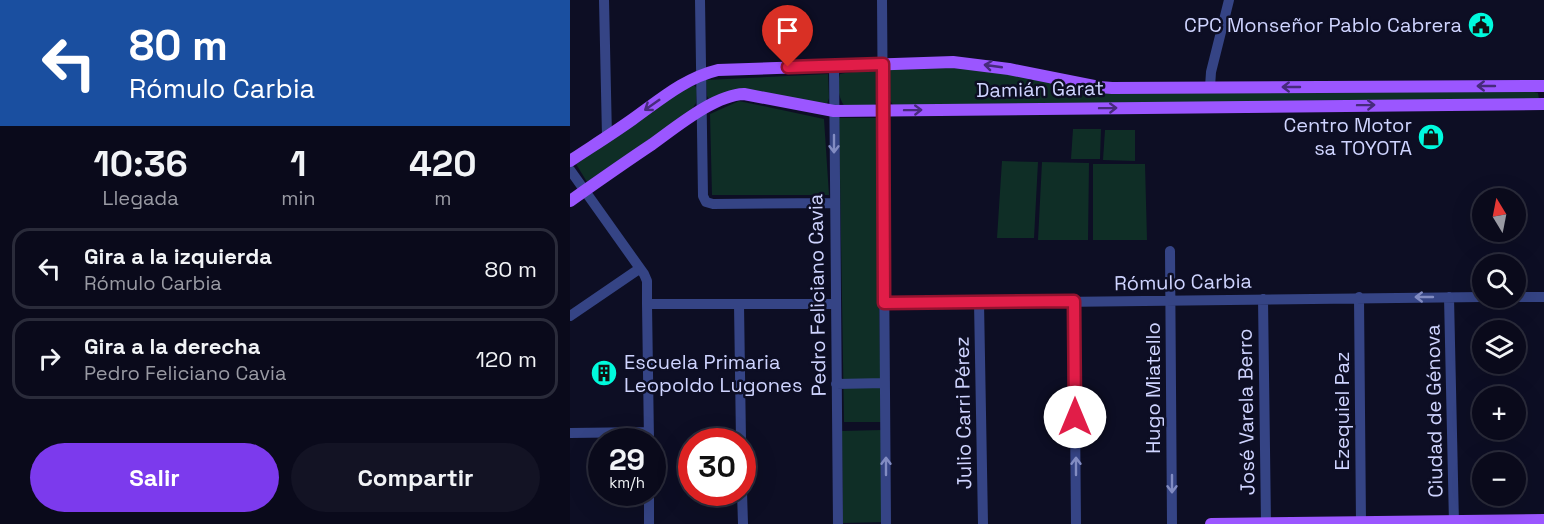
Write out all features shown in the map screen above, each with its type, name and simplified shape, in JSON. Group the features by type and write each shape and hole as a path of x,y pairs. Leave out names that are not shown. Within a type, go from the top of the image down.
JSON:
{"main road":[{"name":"Damián Garat","path":"570,161 684,83 702,74 718,70 953,62 1009,69 1099,87 1544,86"},
{"name":"Damián Garat","path":"570,201 702,109 730,97 744,94 834,111 1544,104"},
{"path":"1210,524 1544,520"}],"street":[{"path":"604,0 608,137"},
{"path":"700,0 703,196 706,202 713,204 834,203"},
{"path":"882,0 886,524"},
{"path":"1210,87 1211,72 1229,0"},
{"name":"Pedro Feliciano Cavia","path":"834,65 838,524"},
{"path":"1162,107 1163,88"},
{"path":"570,170 647,281 649,428"},
{"name":"Hugo Miatello","path":"1170,251 1172,524"},
{"path":"570,316 639,269"},
{"name":"Ezequiel Paz","path":"1359,297 1361,523"},
{"name":"Ciudad de Génova","path":"1449,297 1454,522"},
{"name":"Rómulo Carbia","path":"884,303 1472,297"},
{"path":"1526,297 1544,297"},
{"name":"José Varela Berro","path":"1263,298 1266,523"},
{"path":"1074,301 1076,524"},
{"name":"Julio Carri Pérez","path":"979,302 983,524"},
{"path":"647,304 836,304"},
{"path":"739,304 741,428"},
{"path":"837,384 885,383"},
{"path":"570,433 588,434"},
{"path":"649,506 649,524"},
{"path":"742,506 743,524"}],"green space":[{"path":"950,66 1015,74 1071,86 1534,92 1538,93 1539,99 894,106 888,98 887,77 891,68"},
{"path":"873,70 878,73 879,98 874,106 845,107 839,91 840,74"},
{"path":"828,74 827,104 781,99 709,100 707,96 706,80"},
{"path":"692,83 697,88 696,103 691,111 587,182 576,164"},
{"path":"739,101 824,119 829,195 712,195 710,114"},
{"path":"839,118 876,118 881,422 844,422"},
{"path":"1073,129 1101,129 1100,159 1071,159"},
{"path":"1105,130 1135,130 1135,161 1103,160"},
{"path":"1002,161 1038,162 1034,238 997,238"},
{"path":"1042,162 1089,163 1088,240 1038,240"},
{"path":"1093,164 1145,164 1147,240 1093,240"},
{"path":"882,430 884,522 843,523 842,431"}],"place":[{"name":"CPC Monseñor Pablo Cabrera","path":"1481,25"},
{"name":"Centro Motor sa TOYOTA","path":"1431,137"},
{"name":"Escuela Primaria Leopoldo Lugones","path":"604,373"}],"route":[{"path":"788,67 883,64 884,303 1074,301 1075,417"}]}
